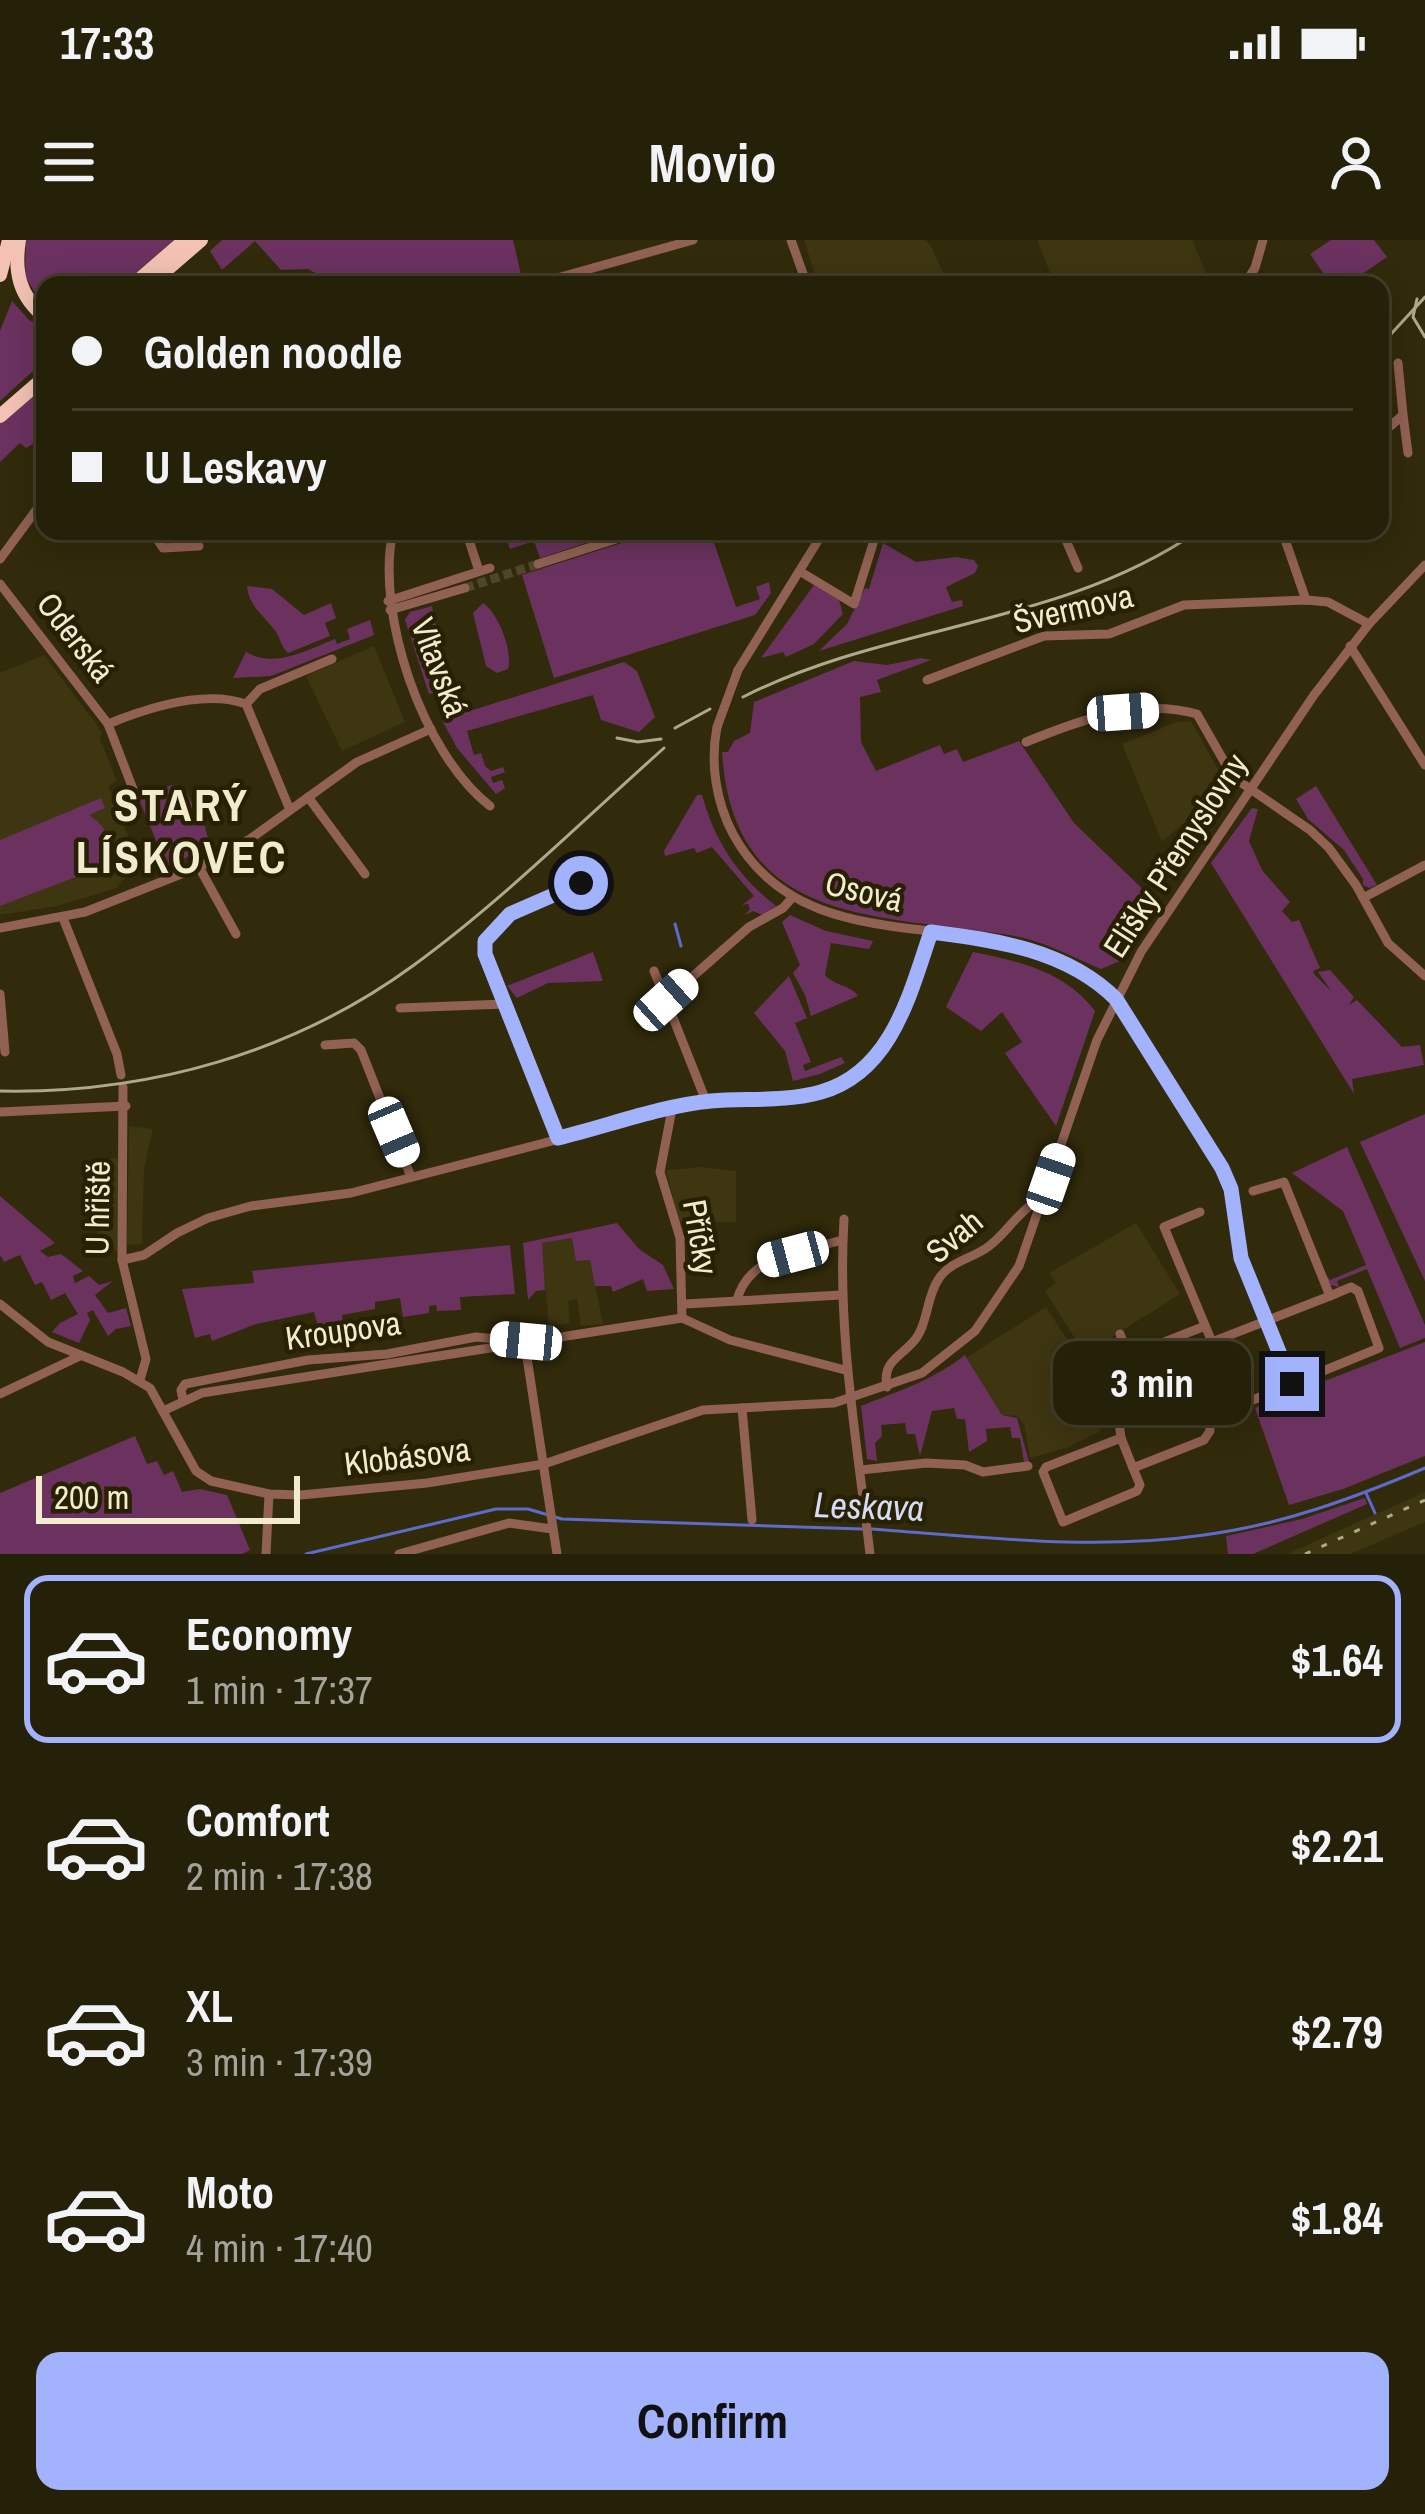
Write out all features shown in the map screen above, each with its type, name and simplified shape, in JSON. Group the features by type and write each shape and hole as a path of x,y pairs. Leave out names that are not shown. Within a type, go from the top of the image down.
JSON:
{"highway":[{"path":"0,275 9,240"},
{"path":"19,240 16,268 21,288 36,306"},
{"path":"143,276 185,240"},
{"path":"159,276 201,240"},
{"path":"0,416 36,385"}],"street":[{"path":"564,276 693,240"},
{"path":"791,240 804,276"},
{"path":"1250,276 1263,240"},
{"path":"1398,363 1408,453"},
{"path":"1389,428 1403,416"},
{"path":"0,559 36,510"},
{"path":"158,540 163,548 199,546"},
{"name":"Vltavská","path":"391,540 389,605 406,669 431,729 490,806"},
{"path":"389,605 484,569 469,540"},
{"path":"538,564 613,540"},
{"name":"Osová","path":"819,540 738,670 716,727 714,770 725,818 745,853 792,898 842,920 984,938 1040,953 1098,983 1116,999"},
{"path":"801,572 854,604 874,540"},
{"path":"1066,540 1078,568"},
{"path":"1285,540 1306,600"},
{"name":"Elišky Přemyslovny","path":"851,1399 922,1373 975,1331 1019,1266 1097,1040 1141,952 1350,646 1425,566"},
{"name":"Oderská","path":"0,584 108,724 133,789"},
{"path":"389,605 465,588"},
{"name":"Švermova","path":"927,680 1044,636 1109,634 1177,607 1306,600 1328,602 1369,624"},
{"path":"1350,646 1425,765"},
{"path":"290,810 246,704 260,688 332,659"},
{"name":"Oderská","path":"108,724 152,706 228,699 246,704"},
{"path":"1026,742 1099,713 1176,708 1197,714 1233,777 1310,830 1339,859 1388,943 1425,976"},
{"path":"0,928 63,917 140,894 199,868 245,843 357,762 431,729"},
{"path":"308,797 365,874"},
{"path":"1364,898 1425,865"},
{"path":"199,868 236,934"},
{"path":"558,1138 485,954 488,934 510,914 581,883 584,875"},
{"path":"666,1000 749,927 792,898"},
{"name":"U hřiště","path":"63,917 117,1054 122,1081 126,1106 122,1260 146,1360 140,1380"},
{"path":"122,1260 144,1256 208,1218 250,1207 351,1193 706,1101 824,1092 855,1077 885,1048 931,932"},
{"path":"653,971 706,1101"},
{"path":"0,994 5,1052"},
{"path":"1116,999 1222,1168 1231,1189 1241,1258 1292,1384"},
{"path":"400,1008 505,1004"},
{"path":"325,1045 354,1043 361,1050 411,1177"},
{"path":"0,1112 126,1106"},
{"name":"Příčky","path":"672,1109 660,1172 680,1238 682,1318"},
{"path":"1253,1191 1284,1182 1330,1296"},
{"name":"Svah","path":"887,1387 885,1376 892,1358 914,1342 938,1280 952,1265 988,1247 1023,1210 1034,1203 1042,1206"},
{"path":"1200,1213 1164,1227 1212,1342 1352,1287 1358,1291 1379,1348 1209,1418"},
{"path":"844,1220 845,1370 870,1554"},
{"name":"Příčky","path":"736,1300 759,1263 843,1240"},
{"name":"Příčky","path":"685,1304 841,1295"},
{"path":"0,1304 48,1342 140,1380"},
{"path":"682,1318 730,1340 845,1370"},
{"name":"Kroupova","path":"165,1415 183,1400 185,1384 308,1360 387,1354 476,1337 526,1346 682,1318"},
{"path":"1129,1355 1205,1326"},
{"path":"1120,1334 1132,1378"},
{"path":"526,1346 557,1554"},
{"path":"0,1394 80,1356"},
{"path":"1121,1438 1046,1467 1043,1472 1064,1522 1132,1494 1140,1485 1133,1468 1121,1438 1118,1405 1190,1372 1210,1431 1204,1440 1133,1468"},
{"name":"Klobásova","path":"140,1380 150,1388 196,1471 212,1481 269,1494 427,1483 544,1464 703,1410 800,1407 851,1399"},
{"path":"742,1408 752,1520"},
{"path":"861,1470 926,1462 964,1465 983,1472 1028,1466"},
{"path":"266,1553 269,1494"},
{"path":"399,1554 509,1523 552,1527"}],"shaded area":[{"path":"26,240 174,240 132,276 36,276 36,294 25,277"},
{"path":"222,240 513,240 521,276 320,276 308,269 281,270 255,241 222,270 210,251"},
{"path":"804,240 924,240 945,276 815,276"},
{"path":"1037,240 1192,240 1208,276 1051,276"},
{"path":"1331,240 1374,240 1387,257 1359,276 1325,276 1310,254"},
{"path":"12,301 36,324 36,368 0,401 0,331"},
{"path":"36,391 36,442 26,448 20,443 0,462 0,422"},
{"path":"507,540 595,540 540,558 534,541 510,549"},
{"path":"631,540 713,540 736,607 760,599 756,587 769,582 771,593 755,615 554,678 522,575"},
{"path":"883,543 916,562 956,557 974,560 975,573 946,587 952,602 962,600 963,606 819,651 847,624 865,588 869,589"},
{"path":"814,585 839,600 843,614 814,644 786,657 783,652 761,658"},
{"path":"247,586 272,589 304,615 331,603 336,618 325,623 330,636 288,653 253,603"},
{"path":"483,603 507,644 508,669 497,673 486,666 473,613"},
{"path":"432,606 449,688 429,694 405,620 410,612"},
{"path":"370,620 374,635 271,676 233,678 246,652 268,659 291,656 335,639 337,644 350,639 347,629"},
{"path":"374,646 405,722 342,751 306,676"},
{"path":"44,655 102,732 100,739 117,781 108,786 142,871 122,880 117,888 57,906 0,915 0,673"},
{"path":"931,660 877,680 881,692 860,697 861,742 876,771 940,745 944,754 957,749 963,762 1019,741 1074,823 1152,898 1120,961 1101,969 1026,938 867,915 823,902 784,882 754,853 732,810 722,752 750,733 754,702 854,661 887,665"},
{"path":"624,662 637,671 655,717 639,732 601,720 593,695 467,731 474,755 481,753 485,766 491,771 503,767 505,772 491,777 493,783 502,780 505,788 496,794 457,748 442,720"},
{"path":"1191,721 1227,786 1162,842 1122,744 1176,722"},
{"path":"172,785 185,788 196,821 203,819 210,846 167,867 138,797"},
{"path":"1316,786 1377,885 1363,885 1344,850 1308,819 1296,799"},
{"path":"697,795 702,795 730,857 776,906 762,915 753,911 745,915 750,909 742,905 754,896 712,847 665,856"},
{"path":"101,798 105,808 89,815 108,839 108,853 99,868 0,906 0,840"},
{"path":"1252,808 1258,809 1249,841 1262,870 1290,902 1282,911 1292,922 1299,920 1320,968 1314,974 1332,992 1318,972 1330,970 1354,997 1349,1005 1357,1000 1402,1047 1420,1045 1424,1065 1352,1079 1354,1094 1211,863"},
{"path":"790,915 826,931 873,941 869,949 831,943 825,975 858,996 811,1016 793,973 800,965 782,922"},
{"path":"593,952 603,981 548,983 517,998 507,986"},
{"path":"973,952 1024,964 1056,978 1095,1011 1056,1126 1005,1053 1022,1042 1002,1012 981,1031 946,1007"},
{"path":"789,976 807,1018 795,1023 811,1062 803,1065 805,1071 841,1057 845,1063 793,1081 785,1051 754,1013"},
{"path":"1425,1114 1425,1281 1360,1142"},
{"path":"129,1126 153,1129 144,1168 142,1244 127,1245"},
{"path":"1347,1147 1425,1325 1425,1338 1400,1348 1367,1269 1337,1281 1339,1287 1330,1285 1325,1274 1330,1280 1366,1265 1343,1211 1292,1173"},
{"path":"119,1157 118,1253 98,1234 97,1162"},
{"path":"666,1170 736,1171 736,1222 679,1222"},
{"path":"0,1196 55,1243 40,1251 48,1257 61,1254 83,1271 73,1276 75,1283 89,1276 99,1285 113,1281 95,1295 108,1313 126,1308 131,1326 108,1336 93,1310 87,1313 90,1320 79,1343 52,1332 78,1314 65,1293 51,1300 42,1282 35,1285 20,1255 4,1262"},
{"path":"617,1223 639,1249 663,1265 674,1289 647,1291 643,1279 613,1292 611,1286 595,1286 590,1260 576,1261 572,1238 542,1243 545,1290 536,1291 528,1300 523,1243"},
{"path":"1136,1223 1180,1294 1085,1354 1045,1291 1056,1283 1049,1273"},
{"path":"573,1238 590,1260 603,1324 581,1326 577,1299 568,1301 570,1323 549,1326 541,1243"},
{"path":"510,1245 515,1294 460,1297 461,1310 437,1311 436,1305 429,1306 429,1313 403,1317 400,1298 375,1302 375,1309 342,1315 344,1329 320,1333 314,1312 256,1324 212,1341 210,1334 195,1338 182,1289 254,1283 252,1271"},
{"path":"1046,1307 1099,1388 1107,1413 1099,1432 1030,1458 1024,1424 1017,1416 1002,1415 967,1357"},
{"path":"1425,1342 1425,1456 1289,1505 1255,1408"},
{"path":"965,1355 1002,1415 1017,1418 1029,1462 1024,1462 1020,1438 1012,1438 1010,1427 986,1429 987,1441 969,1452 965,1419 957,1419 954,1408 932,1411 920,1456 915,1434 907,1434 905,1423 881,1425 882,1436 875,1443 877,1461 867,1459 861,1406 927,1379"},
{"path":"135,1436 147,1464 157,1461 164,1475 173,1471 182,1492 200,1489 227,1495 250,1550 242,1554 0,1554 0,1493"},
{"path":"1425,1492 1425,1522 1350,1554 1287,1554"},
{"path":"1365,1498 1367,1504 1253,1554 1228,1554 1226,1536 1302,1519"}],"waterway":[{"path":"675,924 681,946"},
{"name":"Leskava","path":"871,1529 1038,1541 1163,1540 1289,1517 1425,1468"},
{"path":"1366,1493 1375,1513"},
{"name":"Leskava","path":"306,1554 496,1509 528,1509 562,1519 862,1529"}],"tunnel":[{"path":"465,588 538,564"}],"tram line":[{"path":"1389,336 1425,297"},
{"path":"1417,299 1413,317 1425,337"},
{"path":"743,697 856,653 1089,587 1183,540"},
{"path":"675,728 710,709"},
{"path":"617,738 661,739"},
{"path":"0,1091 110,1085 164,1076 218,1062 320,1022 368,996 447,940 664,748"}],"railway":[{"path":"1305,1554 1425,1500"}],"district":[{"name":"STARÝ LÍSKOVEC","path":"182,830"}],"route":[{"path":"581,883 510,914 485,941 485,954 558,1138 706,1101 824,1092 855,1077 885,1048 931,932 984,938 1040,953 1098,983 1116,999 1222,1168 1231,1189 1241,1258 1292,1384"}]}
